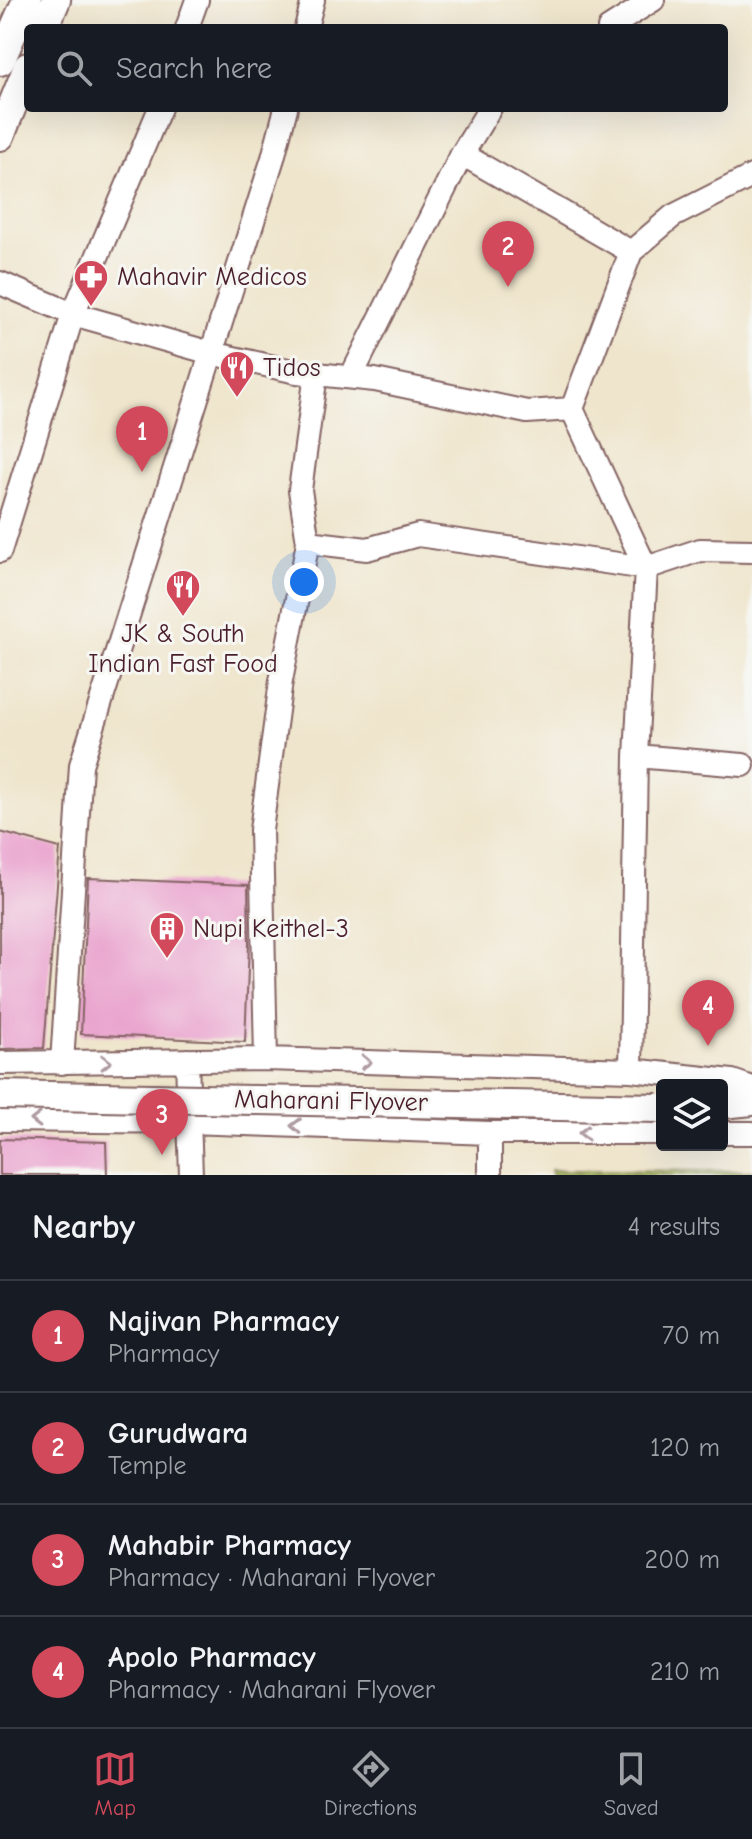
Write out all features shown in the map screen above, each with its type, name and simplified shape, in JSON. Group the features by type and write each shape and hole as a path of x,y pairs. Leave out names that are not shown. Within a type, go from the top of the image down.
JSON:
{"main road":[{"path":"0,61 27,0"},
{"path":"46,24 56,0"},
{"path":"0,136 6,100 24,73"},
{"name":"Maharani Flyover","path":"0,1095 656,1108"},
{"path":"728,1112 752,1119"}],"street":[{"path":"188,24 197,0"},
{"path":"307,24 313,0"},
{"path":"615,24 653,0"},
{"path":"0,551 73,314 158,112"},
{"path":"62,1063 81,765 285,112"},
{"path":"351,377 462,154 488,112"},
{"path":"462,154 631,252"},
{"path":"631,1070 636,756 646,568 572,409 631,252 673,216 752,176"},
{"path":"0,283 73,314 211,353 297,372 375,380 527,412 572,409"},
{"path":"266,1059 261,830 281,681 308,542 300,490 316,374"},
{"path":"308,542 367,549 418,535 646,568 700,550 752,551"},
{"path":"636,756 743,765"},
{"path":"0,1063 266,1059 631,1070 732,1081 752,1088"},
{"path":"187,1060 191,1175"},
{"path":"728,1112 752,1133"},
{"path":"0,1120 189,1122 490,1133 656,1133"},
{"path":"490,1133 490,1175"}],"green space":[{"path":"551,1170 752,1171 752,1175 551,1175"}],"building":[{"path":"0,832 60,848 44,1048 0,1049"},
{"name":"Nupi Keithel-3","path":"88,878 248,885 245,1042 81,1034"},
{"path":"0,1139 106,1142 107,1175 0,1175"}],"place":[{"name":"Gurudwara","path":"508,287"},
{"name":"Mahavir Medicos","path":"91,308"},
{"name":"Tidos","path":"237,399"},
{"name":"Najivan Pharmacy","path":"142,472"},
{"name":"JK & South Indian Fast Food","path":"183,618"},
{"name":"Nupi Keithel-3","path":"167,960"},
{"name":"Apolo Pharmacy","path":"708,1046"},
{"name":"Mahabir Pharmacy","path":"162,1155"}]}
